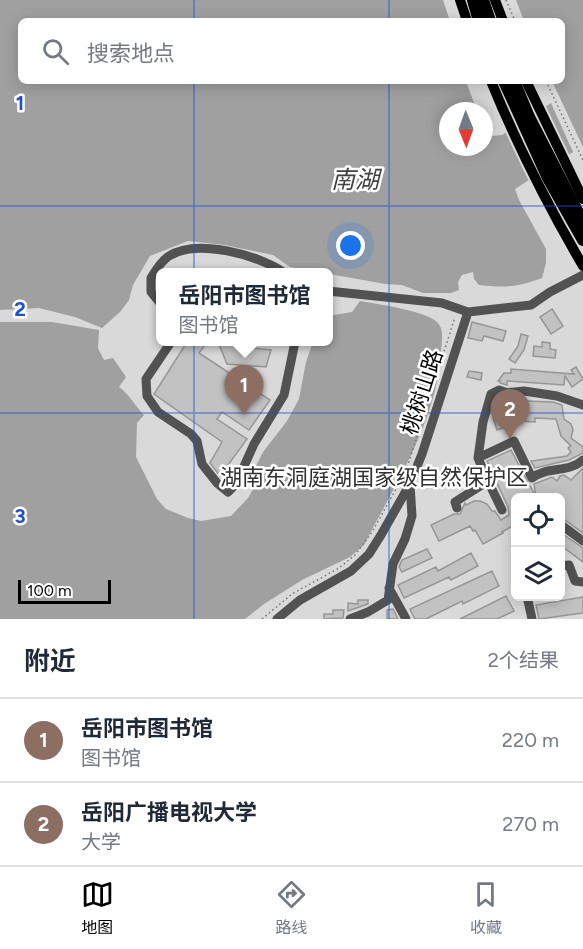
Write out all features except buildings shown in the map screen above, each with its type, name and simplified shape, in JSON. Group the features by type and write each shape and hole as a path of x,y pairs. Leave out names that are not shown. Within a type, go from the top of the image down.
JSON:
{"highway":[{"path":"472,0 478,18"},
{"path":"483,0 489,18"},
{"path":"505,84 548,178 583,240"},
{"path":"515,84 529,117 583,222"}],"main road":[{"path":"460,0 467,18"},
{"path":"495,0 502,18"},
{"path":"492,84 509,127 583,266"},
{"path":"527,84 583,199"}],"street":[{"path":"159,268 168,256 183,250 200,248 248,257 276,268"},
{"path":"156,272 151,278 152,292 156,298"},
{"path":"333,292 442,303 463,310 531,305 583,275"},
{"name":"桃树山路","path":"277,619 300,600 351,571 369,554 410,484 422,454 463,310"},
{"path":"168,346 146,379 147,396 158,412 191,434 197,441 202,464 217,483 228,492 236,484 254,444 284,395 294,346"},
{"path":"502,510 478,458 491,394 499,390 507,393 524,392 557,396 583,405"},
{"path":"478,458 514,441 532,478 542,472 578,465 583,460"},
{"path":"457,508 455,502 459,498 488,481"},
{"path":"350,619 388,600 393,564 405,539 412,516 410,484"},
{"path":"565,527 583,541"},
{"path":"565,566 569,565 575,581 583,582"},
{"path":"389,588 406,619"},
{"path":"528,601 532,619"}],"path":[{"path":"506,0 514,18"},
{"path":"547,84 583,159"},
{"path":"262,619 292,594 356,555 372,532 406,471 463,310"}],"green space":[{"name":"湖南东洞庭湖国家级自然保护区","path":"0,0 583,0 583,619 0,619"}],"water":[{"name":"南湖","path":"0,0 443,0 449,18 18,18 18,84 467,84 474,102 439,102 439,156 493,156 493,136 502,135 551,103 573,152 515,189 546,249 546,263 542,278 525,283 511,286 479,285 474,279 473,272 462,275 458,282 459,290 451,293 423,293 402,285 333,275 333,268 290,267 273,255 225,245 188,241 150,256 133,285 129,300 120,312 102,328 75,317 39,308 0,310"},
{"path":"516,0 583,0 583,147 553,84 565,84 565,18 523,18"},
{"path":"360,301 424,315 438,323 442,336 438,376 423,426 413,451 364,545 350,557 302,580 245,619 0,619 0,322 52,322 99,330 98,348 104,360 113,358 126,377 119,387 144,415 137,423 136,457 157,499 166,509 201,521 231,516 248,498 256,484 255,468 263,452 287,421 299,399 312,346 333,346 333,315 352,312"}],"place":[{"name":"岳阳市图书馆","path":"244,415"},
{"name":"岳阳广播电视大学","path":"510,439"}]}
